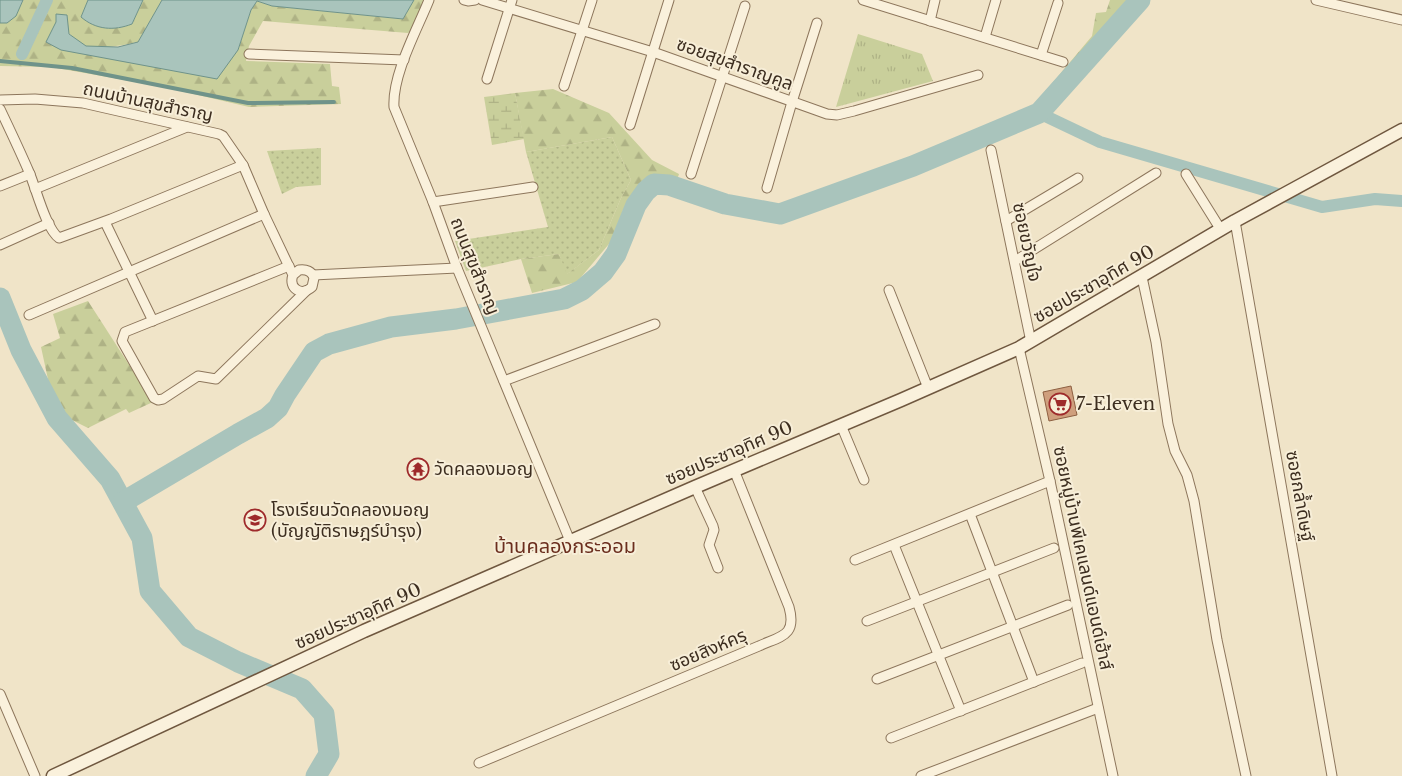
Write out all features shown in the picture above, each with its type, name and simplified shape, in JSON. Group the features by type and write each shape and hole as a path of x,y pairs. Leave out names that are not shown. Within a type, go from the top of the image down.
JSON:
{"street":[{"name":"ถนนสุขสำราญ","path":"429,0 396,84 394,106 433,202 457,268 570,541"},
{"path":"464,0 468,2 475,0"},
{"name":"ซอยสุขสำราญคูล","path":"482,0 511,4 582,30 722,76 813,110 837,115 978,75"},
{"path":"564,86 592,0"},
{"path":"630,125 669,0"},
{"path":"863,0 1063,62"},
{"path":"930,21 935,0"},
{"path":"984,37 996,0"},
{"path":"1316,0 1402,20"},
{"path":"1041,55 1058,3"},
{"path":"487,79 511,4"},
{"path":"691,174 745,6"},
{"path":"767,188 817,23"},
{"path":"249,54 404,60"},
{"name":"ถนนบ้านสุขสำราญ","path":"0,100 35,99 84,104 188,126 223,136 243,165 291,270 291,280 294,287 298,291 306,292"},
{"path":"0,109 30,174 49,224 56,236 60,238 105,222 243,165"},
{"path":"35,189 188,126"},
{"name":"ซอยประชาอุทิศ 90","path":"53,776 238,689 570,541 1019,348 1235,221 1402,130"},
{"name":"ซอยขวัญใจ","path":"990,150 1031,342"},
{"path":"1015,261 1156,173"},
{"path":"0,186 30,174"},
{"path":"1186,174 1221,230"},
{"path":"1006,221 1078,178"},
{"path":"433,202 532,187"},
{"path":"28,315 264,214"},
{"name":"ซอยกล้ำดิษฐ์","path":"1235,221 1332,776"},
{"path":"105,222 153,321"},
{"path":"0,245 49,224"},
{"path":"313,275 457,268"},
{"path":"303,269 311,272 314,284 216,379 202,376 195,377 163,399 158,400 154,398 122,341 124,332 291,270 296,272 303,269"},
{"path":"1142,277 1156,342 1168,424 1175,451 1187,476 1194,501 1217,640 1246,776"},
{"path":"889,290 928,388"},
{"path":"504,381 655,324"},
{"name":"ซอยหมู่บ้านพีเคแลนด์แอนด์เฮ้าส์","path":"1019,348 1050,481 1113,776"},
{"path":"841,426 864,480"},
{"name":"ซอยสิงห์ครุ","path":"479,763 759,646 783,635 789,630 792,625 789,607 734,470"},
{"path":"855,560 1050,481"},
{"path":"695,487 713,526 714,530 708,545 718,568"},
{"path":"970,514 1034,682"},
{"path":"894,545 962,711"},
{"path":"867,621 1054,548"},
{"path":"878,679 1068,605"},
{"path":"891,738 1082,663"},
{"path":"0,694 35,776"},
{"path":"920,776 1098,708"}],"green space":[{"path":"23,0 88,0 81,17 132,24 143,0 162,0 138,42 112,47 91,47 81,44 69,33 56,14 61,50 238,50 251,10 257,1 272,6 403,19 414,0 424,0 412,30 408,33 263,21 249,46 246,61 330,64 332,86 339,87 341,104 249,107 164,87 51,67 0,66 0,23 12,19"},
{"path":"1110,0 1130,0 1044,93 1092,36 1096,13 1106,12"},
{"path":"858,34 922,54 933,81 836,107"},
{"path":"553,89 609,113 652,160 679,174 677,180 658,178 647,180 638,187 623,210 614,238 577,282 532,293 521,259 559,254 567,274 599,250 621,198 631,180 612,137 526,152 515,93"},
{"path":"515,93 524,139 492,145 484,97"},
{"path":"612,137 631,180 621,198 599,250 566,275 559,254 521,259 466,271 455,241 548,227 526,152"},
{"path":"321,148 321,185 296,187 282,194 267,151"},
{"path":"88,301 153,402 129,413 126,409 88,428 66,417 49,384 41,347 60,338 53,314"}],"water":[{"path":"0,0 23,0 16,16 7,23 0,23"},
{"path":"88,0 143,0 132,24 119,28 105,28 93,25 81,17"},
{"path":"162,0 414,0 403,19 272,6 257,1 251,10 238,50 217,79 61,50 46,42 56,22 56,14 67,15 69,34 86,46 118,47 138,42"}],"building":[{"name":"7-Eleven","path":"1071,386 1077,415 1049,421 1043,392"}],"waterway":[{"path":"22,54 47,0"},
{"path":"123,502 267,418 278,408 314,352 329,344 391,327 456,319 564,299 582,290 603,272 616,254 636,205 646,191 654,184 669,185 725,204 780,214 913,166 1039,113 1140,0"},
{"path":"0,61 72,68 248,103 334,102"},
{"path":"1039,113 1100,142 1322,207 1375,199 1402,201"},
{"path":"0,298 21,350 57,418 110,479 142,538 150,591 189,637 238,662 302,689 324,714 329,754 316,776"}],"place":[{"name":"7-Eleven","path":"1060,404"},
{"name":"วัดคลองมอญ","path":"418,469"},
{"name":"โรงเรียนวัดคลองมอญ (บัญญัติราษฎร์บำรุง)","path":"255,520"}],"district":[{"name":"บ้านคลองกระออม","path":"565,546"}]}
